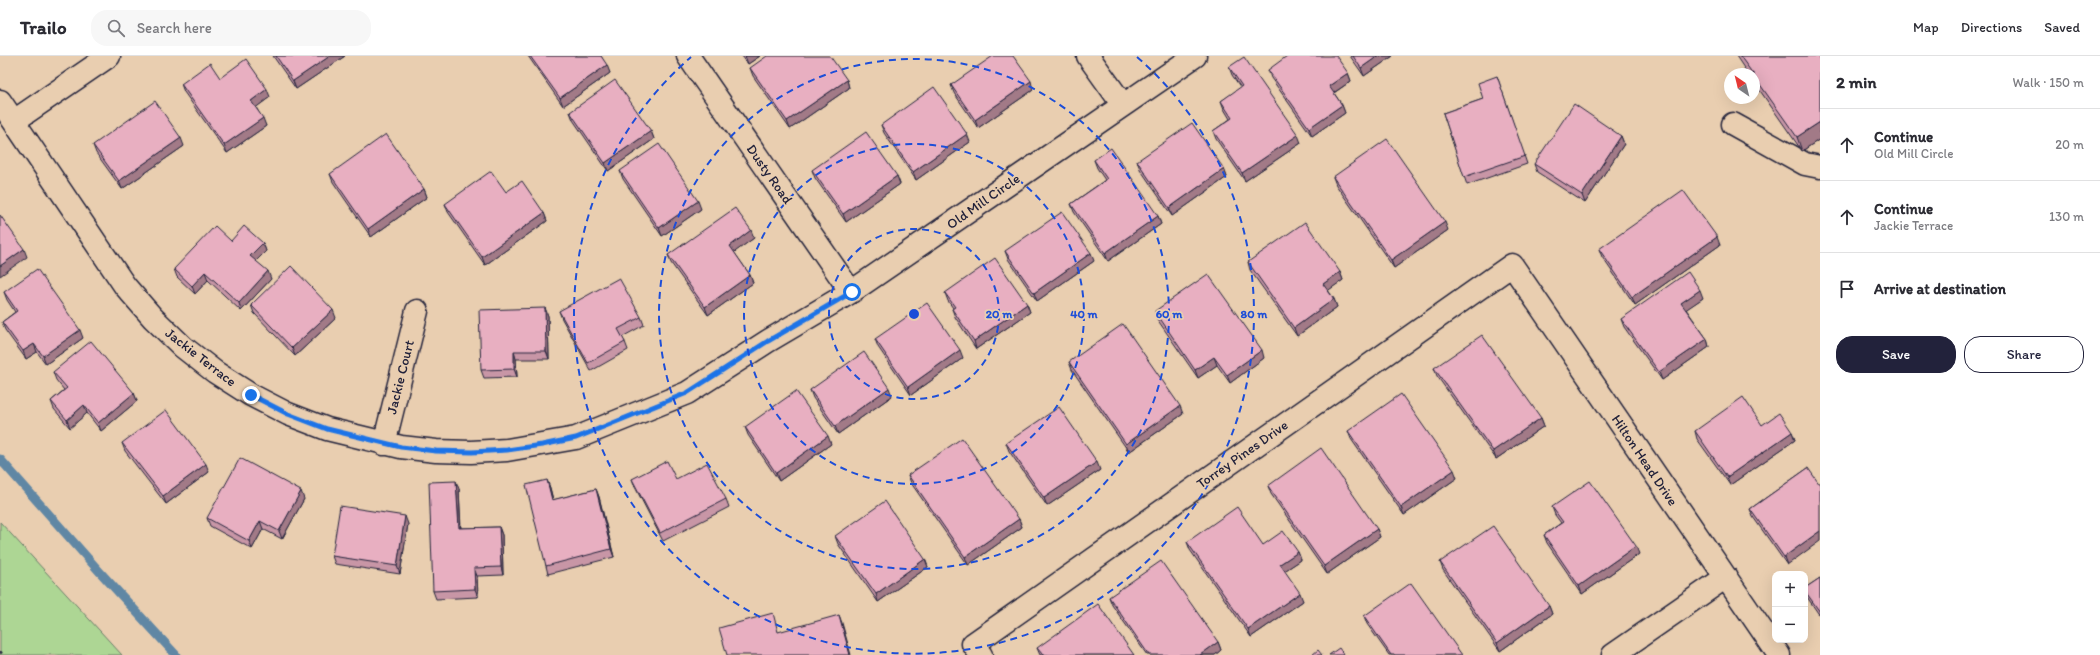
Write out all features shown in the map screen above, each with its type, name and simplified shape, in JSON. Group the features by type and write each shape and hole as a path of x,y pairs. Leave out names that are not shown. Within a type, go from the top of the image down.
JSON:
{"street":[{"path":"14,122 108,56"},
{"name":"Dusty Road","path":"688,56 852,292"},
{"path":"1088,56 1123,105"},
{"name":"Old Mill Circle","path":"768,341 852,292 1195,56"},
{"name":"Jackie Terrace","path":"0,101 125,286 153,318 183,347 216,372 251,395 288,414 327,429 384,444 436,451 472,452 514,449 576,438 687,393 768,341"},
{"path":"1733,124 1805,164 1820,168"},
{"name":"Hilton Head Drive","path":"1512,265 1779,655"},
{"name":"Torrey Pines Drive","path":"977,649 1512,265"},
{"name":"Jackie Court","path":"384,444 417,311"},
{"path":"1613,655 1726,577"}],"path":[{"path":"0,650 3,655"}],"green space":[{"path":"0,522 122,655 0,655"}],"building":[{"path":"276,56 330,56 293,81"},
{"path":"530,56 601,56 607,65 560,98"},
{"path":"767,56 830,56 847,80 787,121 750,68"},
{"path":"993,56 1013,56 1031,81 975,120 951,85"},
{"path":"1287,56 1336,56 1348,73 1329,86 1342,105 1309,128 1268,70"},
{"path":"1353,56 1378,56 1361,68"},
{"path":"1740,56 1820,56 1820,122 1797,137 1760,85 1760,68 1749,68"},
{"path":"1244,57 1298,135 1242,173 1213,131 1232,118 1221,101 1242,86 1229,67"},
{"path":"246,59 267,89 251,101 263,118 224,145 181,84 210,63 220,78"},
{"path":"1497,76 1525,156 1464,177 1443,113 1483,99 1478,83"},
{"path":"615,80 651,131 605,163 570,112"},
{"path":"934,87 967,134 913,172 881,125"},
{"path":"155,101 181,138 119,181 93,145"},
{"path":"1574,104 1621,136 1582,195 1534,164"},
{"path":"1192,123 1224,169 1169,208 1137,161"},
{"path":"866,132 897,176 843,214 812,170"},
{"path":"386,134 424,189 368,229 330,174"},
{"path":"1387,139 1445,222 1391,260 1333,177"},
{"path":"659,144 698,201 659,228 620,171"},
{"path":"1111,148 1158,216 1105,253 1071,204 1107,179 1094,160"},
{"path":"491,171 506,192 522,181 544,213 482,257 445,204"},
{"path":"1683,190 1717,237 1632,297 1599,249"},
{"path":"735,208 751,230 730,246 750,275 705,307 668,255"},
{"path":"1062,212 1091,253 1034,293 1005,251"},
{"path":"0,215 24,249 0,266"},
{"path":"1305,222 1340,272 1323,284 1334,299 1294,328 1248,262"},
{"path":"215,226 231,241 244,226 263,243 250,256 268,271 239,303 205,272 192,286 174,269"},
{"path":"995,258 1027,304 974,341 952,309 955,307 945,293"},
{"path":"291,266 333,310 292,348 251,305"},
{"path":"37,269 80,330 43,356 34,344 23,351 2,322 17,311 4,292"},
{"path":"1688,272 1700,290 1681,303 1707,339 1659,372 1621,319"},
{"path":"1208,274 1262,350 1227,375 1214,357 1195,370 1155,311"},
{"path":"619,278 641,317 618,329 625,342 588,363 559,311"},
{"path":"927,303 960,350 908,387 875,339"},
{"path":"545,308 546,351 514,351 514,369 481,370 479,310"},
{"path":"1123,324 1180,406 1126,444 1069,362"},
{"path":"1482,335 1541,418 1493,451 1434,368"},
{"path":"91,341 134,393 98,423 84,405 67,420 51,401 67,388 53,372"},
{"path":"864,352 889,388 835,426 810,390"},
{"path":"796,391 828,436 776,473 745,427"},
{"path":"1401,394 1454,470 1401,507 1348,431"},
{"path":"1743,397 1762,425 1779,413 1792,432 1727,477 1695,431"},
{"path":"1059,407 1097,462 1044,498 1006,443"},
{"path":"166,410 206,464 163,496 122,443"},
{"path":"962,438 1019,519 965,557 908,475"},
{"path":"1321,448 1377,529 1324,566 1268,486"},
{"path":"240,458 301,491 279,531 260,521 249,541 207,518"},
{"path":"667,461 676,479 707,463 726,499 660,533 632,479"},
{"path":"1808,468 1820,485 1820,531 1784,557 1750,509"},
{"path":"547,480 552,500 596,489 611,549 546,566 526,485"},
{"path":"456,481 459,528 499,527 501,567 474,568 475,589 433,591 429,482"},
{"path":"1590,481 1636,546 1579,586 1544,535 1563,522 1552,507"},
{"path":"885,501 925,559 876,594 835,536"},
{"path":"340,506 405,516 397,566 332,556"},
{"path":"1237,507 1263,545 1283,531 1298,552 1280,564 1300,593 1248,629 1187,542"},
{"path":"1493,526 1549,606 1497,643 1440,562"},
{"path":"1161,561 1218,642 1200,655 1149,655 1109,597"},
{"path":"1820,578 1820,612 1808,595 1808,586"},
{"path":"1411,583 1462,655 1391,655 1364,616"},
{"path":"1098,604 1134,655 1043,655 1037,648"},
{"path":"773,613 778,632 839,615 850,655 727,655 719,628"},
{"path":"1339,648 1344,655 1329,655"},
{"path":"1318,650 1322,655 1312,655"}],"waterway":[{"path":"0,459 176,655"}],"route":[{"path":"251,395 288,414 327,429 367,440 401,447 436,451 472,452 507,450 542,445 576,438 687,393 768,341 852,292"}]}
